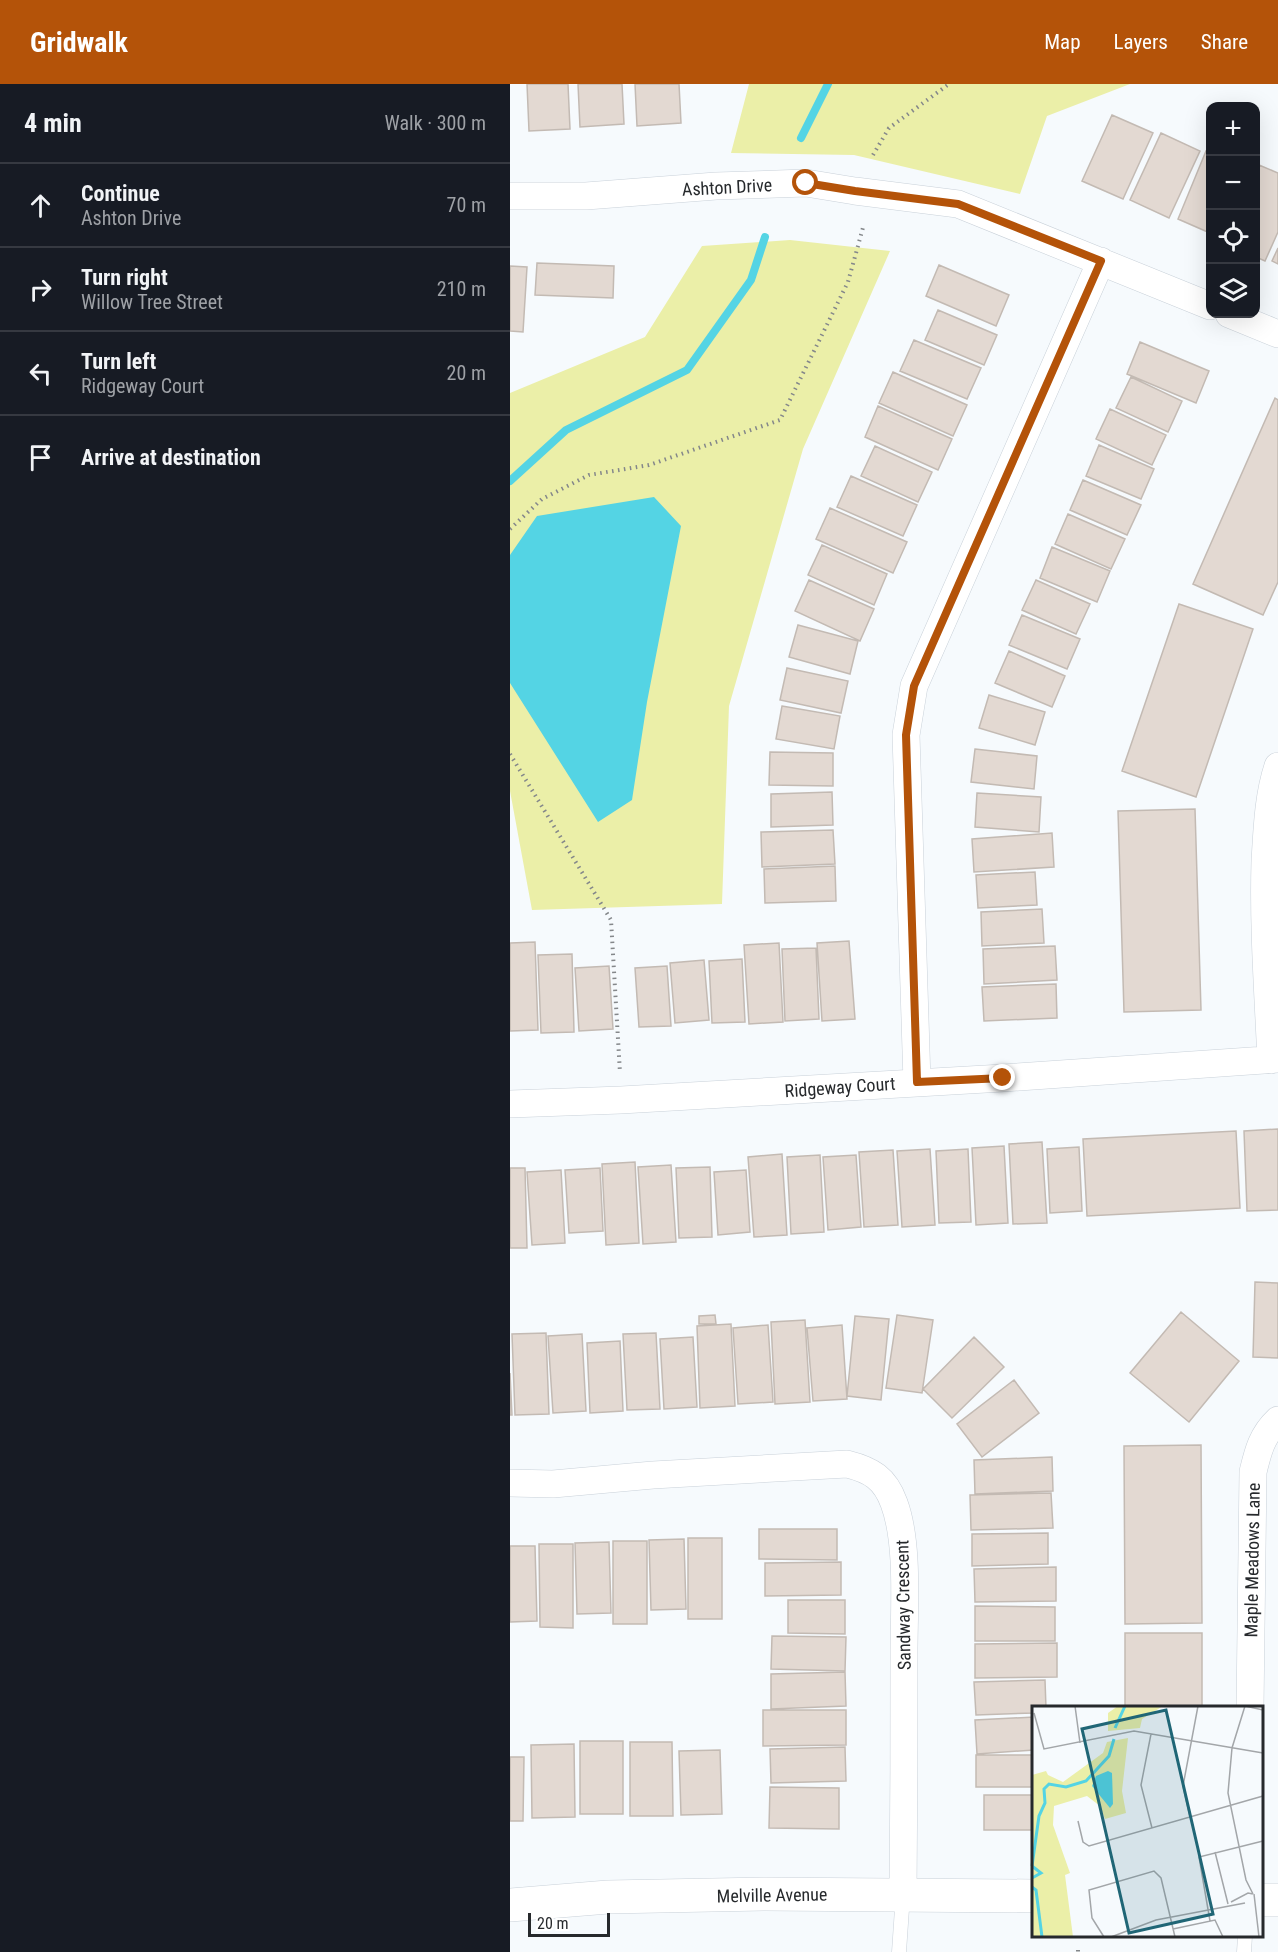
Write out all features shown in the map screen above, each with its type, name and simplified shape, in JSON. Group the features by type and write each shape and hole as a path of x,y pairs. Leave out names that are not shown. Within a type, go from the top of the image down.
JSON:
{"street":[{"name":"Ashton Drive","path":"510,196 586,196 716,186 806,183 958,204 1206,304"},
{"path":"917,1082 906,735 914,686 1101,261"},
{"path":"1239,318 1278,334"},
{"path":"1275,1060 1264,901 1267,830 1272,784 1278,766"},
{"name":"Ridgeway Court","path":"510,1104 621,1100 1275,1060"},
{"name":"Maple Meadows Lane","path":"1251,1706 1253,1472 1260,1444 1268,1429 1278,1420"},
{"name":"Sandway Crescent","path":"510,1483 553,1484 653,1475 847,1464 867,1469 881,1481 893,1501 902,1533 903,1894"},
{"name":"Melville Avenue","path":"510,1905 608,1898 765,1894 1032,1896"}],"lane":[{"path":"899,1952 903,1894"},
{"path":"1244,1952 1245,1937"}],"path":[{"path":"873,155 889,128 949,84"},
{"path":"510,529 543,499 589,475 650,465 780,420 848,282 864,224"},
{"path":"510,754 611,920 621,1100"}],"green space":[{"path":"749,84 1130,84 1047,116 1020,194 854,155 731,153"},
{"path":"790,240 890,251 803,449 729,706 722,904 532,910 510,791 510,393 645,337 702,246"}],"water":[{"path":"654,497 681,526 647,702 632,800 598,822 510,683 510,555 537,516"}],"building":[{"path":"527,84 568,84 570,129 529,131"},
{"path":"578,84 622,84 624,124 580,127"},
{"path":"635,84 679,84 681,123 637,126"},
{"path":"1112,115 1153,133 1123,199 1082,181"},
{"path":"1161,133 1200,151 1169,218 1130,200"},
{"path":"1206,151 1206,231 1178,219"},
{"path":"1260,165 1278,173 1278,232 1265,261 1260,259"},
{"path":"1278,248 1278,264 1272,261"},
{"path":"537,263 614,266 613,298 535,295"},
{"path":"939,265 1009,295 996,326 926,296"},
{"path":"510,266 527,267 523,332 510,331"},
{"path":"938,310 997,335 984,365 925,340"},
{"path":"914,340 981,368 967,399 900,371"},
{"path":"1140,342 1209,371 1196,403 1127,374"},
{"path":"893,372 967,405 953,436 879,403"},
{"path":"1131,377 1182,401 1168,432 1116,408"},
{"path":"1275,398 1278,400 1278,582 1263,615 1193,584"},
{"path":"878,406 952,439 938,470 865,437"},
{"path":"1110,409 1166,435 1152,465 1096,439"},
{"path":"1099,445 1154,469 1141,499 1086,476"},
{"path":"875,446 932,472 918,502 861,476"},
{"path":"851,476 917,505 903,536 837,507"},
{"path":"1083,480 1141,505 1127,535 1070,510"},
{"path":"830,508 907,542 893,573 816,539"},
{"path":"1068,514 1125,539 1111,569 1055,544"},
{"path":"822,545 887,574 874,605 808,575"},
{"path":"1052,547 1110,571 1097,602 1040,578"},
{"path":"809,580 874,609 860,641 795,611"},
{"path":"1036,580 1090,604 1076,634 1022,610"},
{"path":"1179,604 1253,629 1196,797 1122,771"},
{"path":"1022,615 1080,639 1067,669 1009,645"},
{"path":"798,625 858,641 850,674 789,657"},
{"path":"1009,651 1065,676 1052,707 995,683"},
{"path":"787,668 848,681 841,713 780,700"},
{"path":"989,695 1045,712 1035,745 979,728"},
{"path":"782,706 840,716 834,749 776,739"},
{"path":"975,749 1037,756 1034,789 971,782"},
{"path":"770,752 833,753 833,786 769,785"},
{"path":"832,792 833,825 771,827 771,794"},
{"path":"977,793 1041,797 1039,832 975,827"},
{"path":"1195,809 1201,1010 1124,1012 1118,811"},
{"path":"833,830 835,864 762,867 761,832"},
{"path":"1052,833 1054,867 974,872 972,839"},
{"path":"835,866 836,901 765,903 764,869"},
{"path":"1035,872 1037,905 978,908 976,875"},
{"path":"1042,909 1044,943 982,946 981,912"},
{"path":"849,941 855,1019 822,1021 817,943"},
{"path":"535,942 538,1030 510,1031 510,943"},
{"path":"779,943 783,1022 749,1024 744,945"},
{"path":"1055,946 1057,980 984,984 983,949"},
{"path":"816,948 819,1019 785,1021 782,949"},
{"path":"572,954 574,1032 541,1033 538,955"},
{"path":"742,959 745,1022 712,1023 709,961"},
{"path":"704,960 709,1020 675,1023 670,963"},
{"path":"609,966 613,1029 579,1031 575,968"},
{"path":"667,966 671,1026 639,1027 635,968"},
{"path":"1056,984 1057,1018 984,1021 982,987"},
{"path":"1278,1129 1278,1210 1247,1211 1244,1131"},
{"path":"1236,1131 1240,1208 1087,1216 1083,1139"},
{"path":"1042,1142 1047,1223 1013,1224 1009,1144"},
{"path":"1004,1146 1008,1223 976,1225 972,1148"},
{"path":"1079,1147 1082,1211 1050,1213 1047,1149"},
{"path":"930,1149 935,1225 902,1227 897,1151"},
{"path":"968,1149 971,1222 939,1223 936,1151"},
{"path":"893,1150 898,1225 864,1227 859,1152"},
{"path":"782,1154 787,1235 754,1237 748,1157"},
{"path":"820,1155 824,1232 791,1234 787,1157"},
{"path":"856,1155 861,1227 828,1230 823,1157"},
{"path":"635,1162 639,1243 606,1245 602,1164"},
{"path":"671,1165 676,1242 643,1244 638,1167"},
{"path":"710,1167 712,1237 679,1238 676,1168"},
{"path":"510,1168 525,1168 527,1248 510,1248"},
{"path":"600,1168 603,1231 569,1233 565,1170"},
{"path":"561,1170 565,1243 532,1245 527,1172"},
{"path":"746,1170 750,1232 718,1235 714,1172"},
{"path":"1255,1282 1278,1283 1278,1358 1253,1357"},
{"path":"1181,1312 1239,1361 1189,1422 1130,1373"},
{"path":"715,1315 716,1324 699,1324 699,1316"},
{"path":"897,1315 933,1320 922,1393 886,1388"},
{"path":"855,1316 889,1319 881,1400 847,1396"},
{"path":"805,1320 810,1402 775,1404 771,1322"},
{"path":"731,1324 735,1406 700,1408 697,1326"},
{"path":"768,1325 773,1402 738,1404 733,1328"},
{"path":"842,1325 847,1399 813,1401 807,1328"},
{"path":"546,1333 549,1414 515,1415 512,1334"},
{"path":"656,1333 660,1409 627,1410 623,1334"},
{"path":"582,1334 586,1411 553,1413 548,1336"},
{"path":"693,1337 697,1407 664,1409 660,1339"},
{"path":"974,1337 1004,1367 952,1418 923,1389"},
{"path":"620,1341 623,1411 590,1413 587,1343"},
{"path":"510,1373 512,1415 510,1415"},
{"path":"1014,1380 1039,1413 982,1457 957,1424"},
{"path":"1201,1445 1202,1623 1125,1624 1124,1446"},
{"path":"1052,1457 1053,1491 975,1494 974,1460"},
{"path":"1051,1493 1053,1528 971,1530 970,1495"},
{"path":"759,1529 837,1529 837,1560 759,1559"},
{"path":"1048,1533 1048,1564 972,1566 972,1534"},
{"path":"688,1538 722,1538 722,1619 688,1619"},
{"path":"684,1539 686,1609 651,1610 649,1540"},
{"path":"613,1541 647,1541 647,1624 613,1624"},
{"path":"609,1542 611,1613 577,1614 575,1543"},
{"path":"539,1544 573,1544 573,1628 540,1627"},
{"path":"510,1546 535,1546 537,1621 510,1622"},
{"path":"841,1562 841,1595 765,1596 765,1563"},
{"path":"1056,1567 1056,1601 975,1602 974,1569"},
{"path":"788,1600 845,1600 845,1634 788,1633"},
{"path":"975,1606 1055,1607 1055,1641 975,1641"},
{"path":"1125,1633 1202,1633 1202,1706 1125,1706"},
{"path":"772,1636 846,1637 845,1671 771,1669"},
{"path":"1057,1643 1057,1677 975,1678 975,1644"},
{"path":"845,1672 846,1706 771,1709 771,1674"},
{"path":"1045,1680 1046,1706 1032,1706 1032,1713 976,1715 974,1682"},
{"path":"763,1710 846,1710 846,1745 763,1746"},
{"path":"1032,1717 1032,1750 977,1754 975,1720"},
{"path":"580,1741 623,1741 623,1814 580,1814"},
{"path":"630,1742 672,1742 673,1816 630,1816"},
{"path":"574,1744 575,1817 532,1818 531,1745"},
{"path":"845,1747 846,1781 771,1783 770,1749"},
{"path":"720,1750 722,1814 681,1815 679,1751"},
{"path":"976,1755 1032,1755 1032,1787 976,1787"},
{"path":"510,1757 524,1757 523,1821 510,1821"},
{"path":"770,1787 839,1788 839,1829 769,1828"},
{"path":"984,1795 1032,1795 1032,1830 984,1830"}],"waterway":[{"path":"801,138 828,84"},
{"path":"510,481 566,430 687,370 751,280 765,237"}],"route":[{"path":"806,183 958,204 1101,261 914,686 906,735 917,1082 1003,1078"}]}
